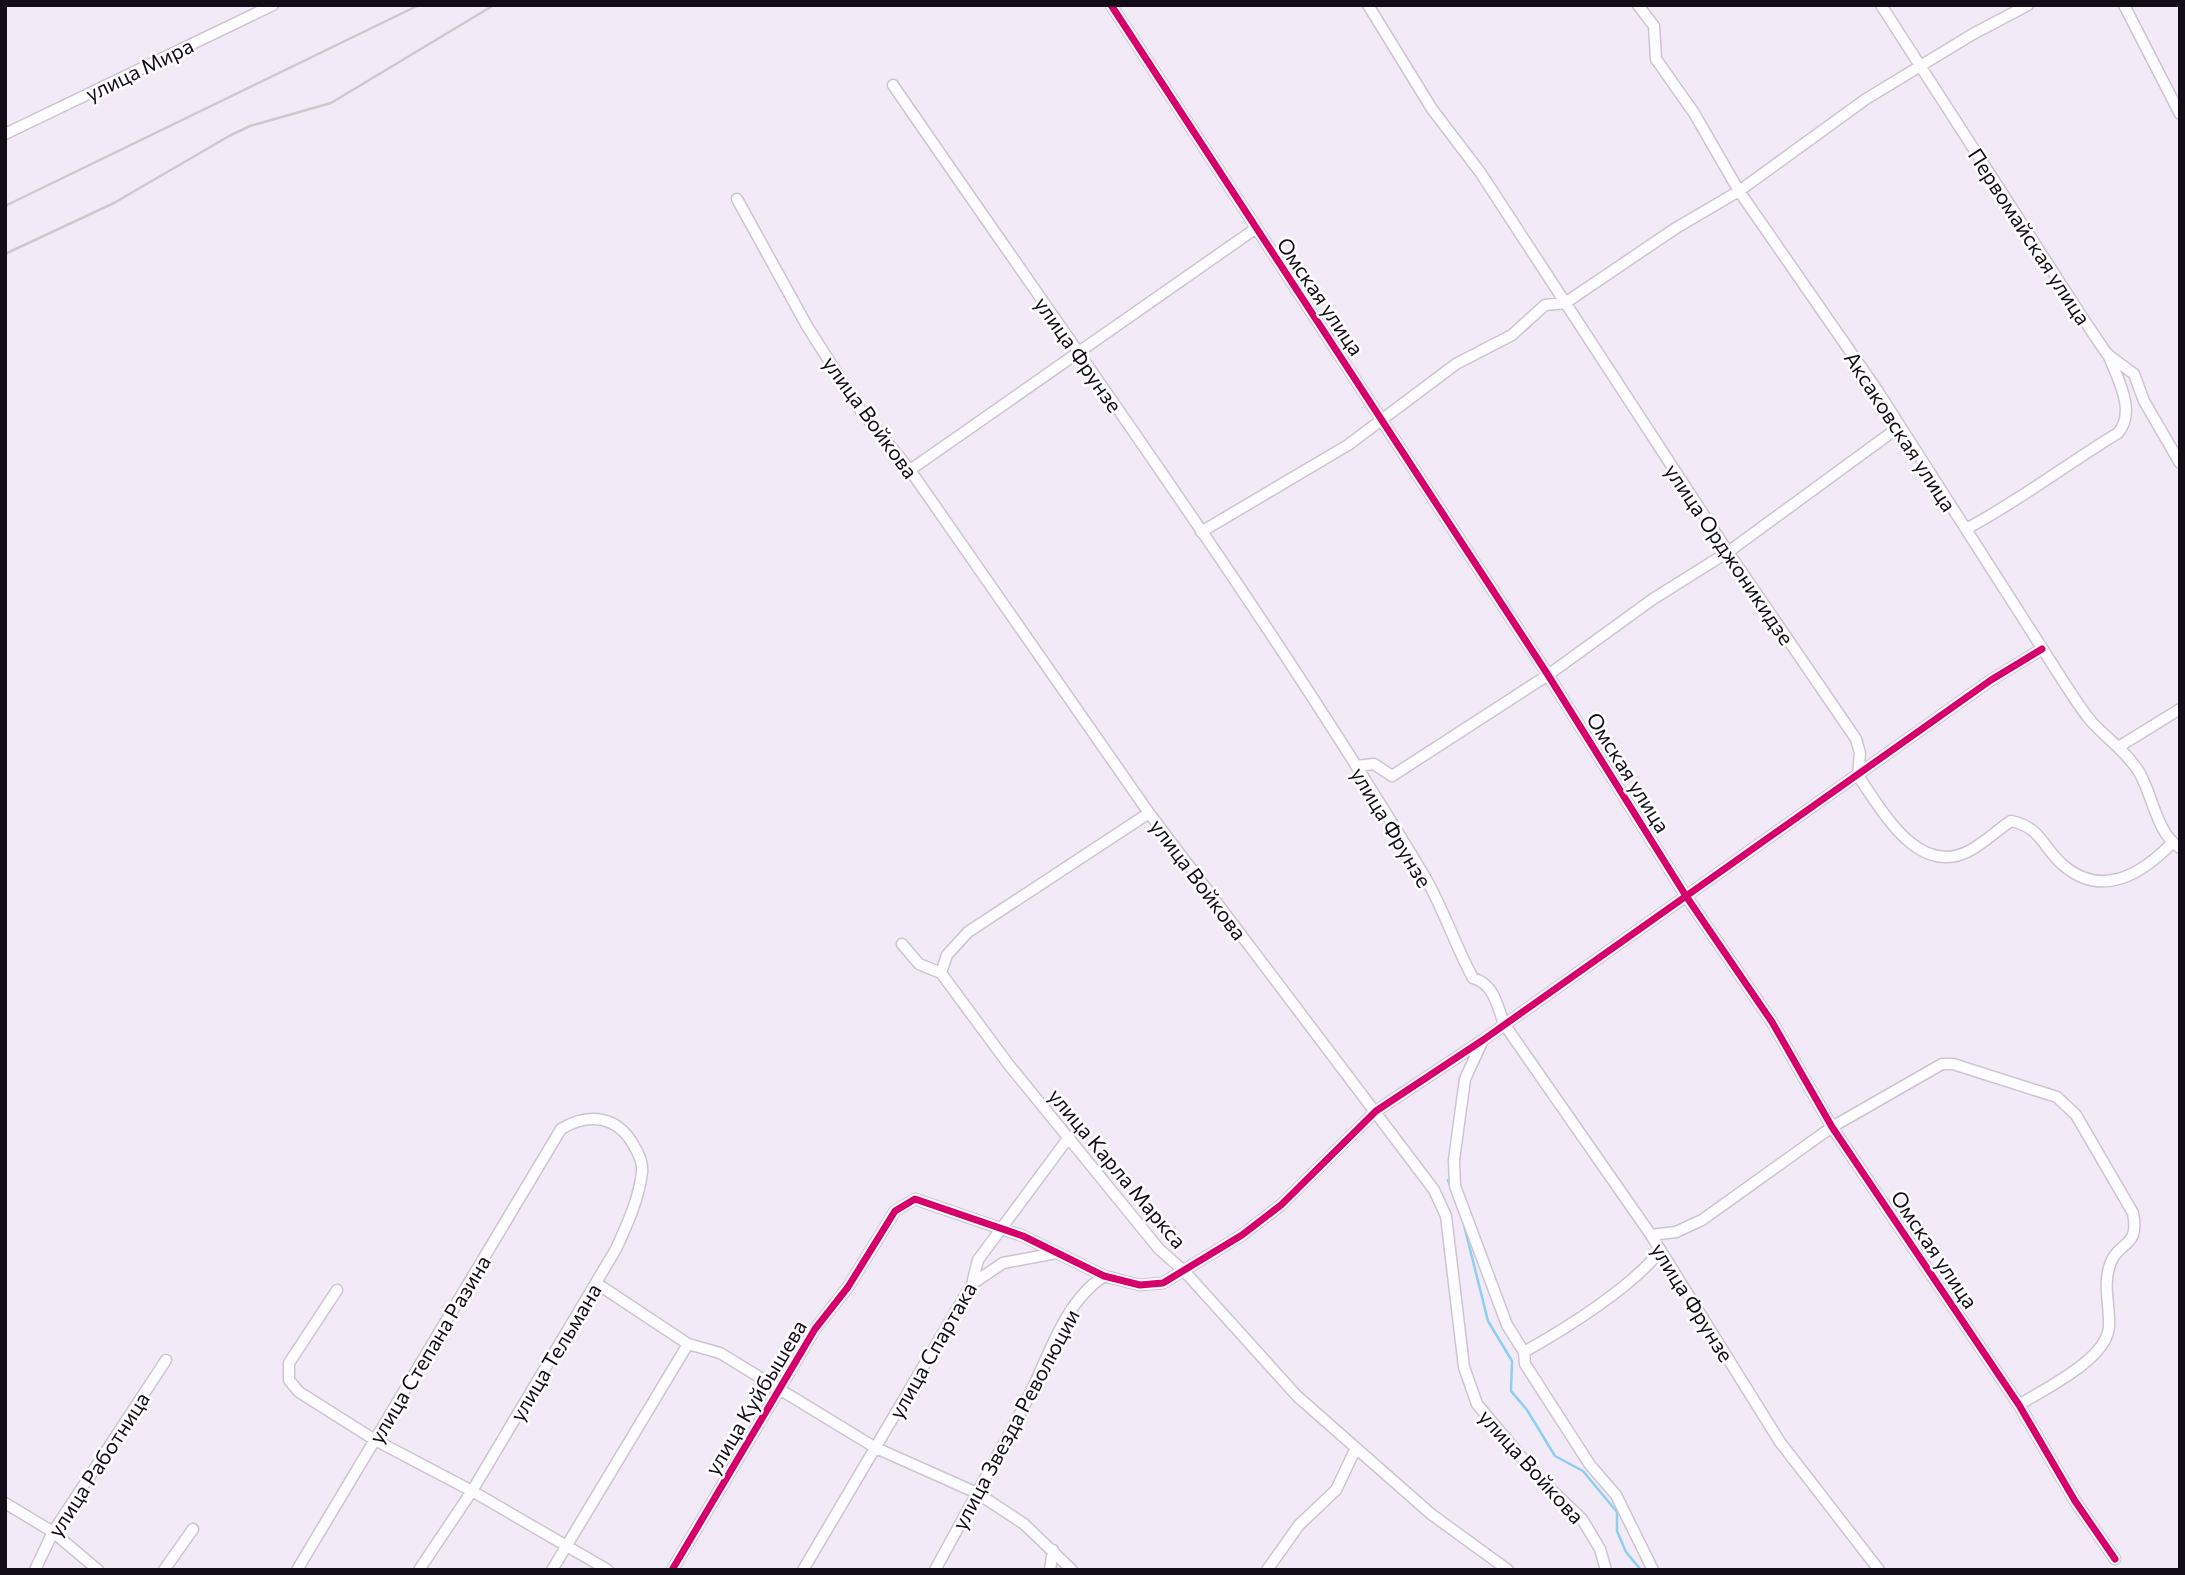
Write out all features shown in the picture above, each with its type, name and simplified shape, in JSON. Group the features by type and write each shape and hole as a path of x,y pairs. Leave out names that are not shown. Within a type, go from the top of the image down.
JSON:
{"street":[{"path":"242,19 243,5"},
{"name":"улица Мира","path":"5,134 273,5"},
{"name":"Омская улица","path":"1111,5 1548,675 1686,896 1772,1022 1832,1126 2019,1405 2075,1501 2115,1559"},
{"name":"улица Орджоникидзе","path":"1368,5 1432,109 1480,172 1728,552 1856,740 1860,753 1858,776"},
{"name":"Аксаковская улица","path":"1638,5 1654,26 1656,60 1694,113 1740,191 1899,427 2042,649 2091,720 2120,746 2139,773 2176,845"},
{"name":"Первомайская улица","path":"1881,5 2107,354 2134,374 2144,401 2180,463"},
{"path":"1201,532 1348,445 1456,364 1511,335 1545,305 1565,303 1676,228 1740,191 1866,99 2028,5"},
{"path":"2124,5 2180,114"},
{"name":"улица Фрунзе","path":"893,85 1076,352 1165,475 1356,766 1424,875 1473,978 1484,981 1490,988 1504,1024 1651,1235 1780,1442 1879,1570"},
{"name":"улица Войкова","path":"737,200 814,337 861,411 910,470 1149,813 1377,1111 1434,1190 1446,1216 1464,1367 1476,1404 1538,1477 1582,1519 1600,1549 1606,1570"},
{"path":"910,470 1255,229"},
{"path":"1966,529 2002,510 2046,477 2118,433 2125,425 2127,415 2123,393 2107,354"},
{"path":"1356,766 1374,764 1392,776 1548,675 1653,599 1728,552 1899,427"},
{"path":"1001,1230 1023,1236 1104,1276 1140,1286 1163,1283 1185,1272 1281,1205 1377,1111 1483,1040 1991,680 2042,649"},
{"path":"2120,746 2180,709"},
{"path":"1858,776 1901,835 1933,854 1948,856 1967,852 2011,821 2028,825 2064,866 2094,882 2113,883 2154,861 2176,845"},
{"path":"941,973 947,955 968,932 1149,813"},
{"name":"улица Карла Маркса","path":"902,944 919,964 941,973 1009,1065 1158,1249 1185,1272 1266,1364 1355,1450 1431,1514 1508,1570"},
{"name":"улица Войкова","path":"1483,1040 1465,1079 1454,1160 1455,1186 1507,1325 1524,1352 1525,1364 1590,1465 1616,1495 1653,1570"},
{"path":"1651,1235 1676,1232 1702,1220 1832,1126 1942,1064 1953,1064 2057,1097 2076,1115 2133,1213 2136,1226 2127,1246 2112,1259 2105,1281 2109,1328 2104,1345 2066,1376 2019,1405"},
{"name":"улица Тельмана","path":"419,1570 472,1491 596,1283 630,1217 642,1170 639,1155 629,1136 617,1125 593,1117 576,1119 561,1129"},
{"name":"улица Степана Разина","path":"297,1570 561,1129"},
{"name":"улица Спартака","path":"803,1570 972,1284 978,1260 1069,1137"},
{"name":"улица Куйбышева","path":"672,1570 815,1329 848,1287 895,1211 915,1199 1001,1230"},
{"path":"1524,1352 1550,1337 1647,1268 1660,1251"},
{"path":"972,1284 1003,1263 1056,1252"},
{"name":"улица Звезда Революции","path":"935,1570 1075,1303 1104,1276"},
{"path":"596,1283 688,1344 720,1353 780,1387 876,1448 977,1493 1024,1524 1072,1570"},
{"path":"337,1290 289,1363 289,1380 313,1402 375,1440 472,1491 608,1570"},
{"path":"552,1570 688,1344"},
{"name":"улица Работница","path":"35,1570 52,1532 166,1360"},
{"path":"1266,1570 1299,1525 1336,1490 1355,1450"},
{"path":"5,1503 52,1532 98,1570"},
{"path":"164,1570 193,1529"},
{"path":"1049,1570 1053,1550"}],"waterway":[{"path":"1448,1180 1451,1188"},
{"path":"1463,1221 1488,1321 1512,1361 1511,1391 1527,1410 1555,1456 1583,1471 1617,1512 1617,1531 1626,1552 1641,1570"}],"railway":[{"path":"5,206 419,5"},
{"path":"5,254 114,203 250,126 331,103 494,5"}],"cycle path":[{"path":"1111,5 1548,675 1686,896 1772,1022 1832,1127 2019,1405 2075,1501 2115,1559"},
{"path":"672,1570 815,1329 848,1287 895,1211 915,1199 1023,1236 1104,1276 1140,1285 1163,1283 1242,1235 1281,1205 1376,1111 1483,1040 1991,680 2042,649"}]}
